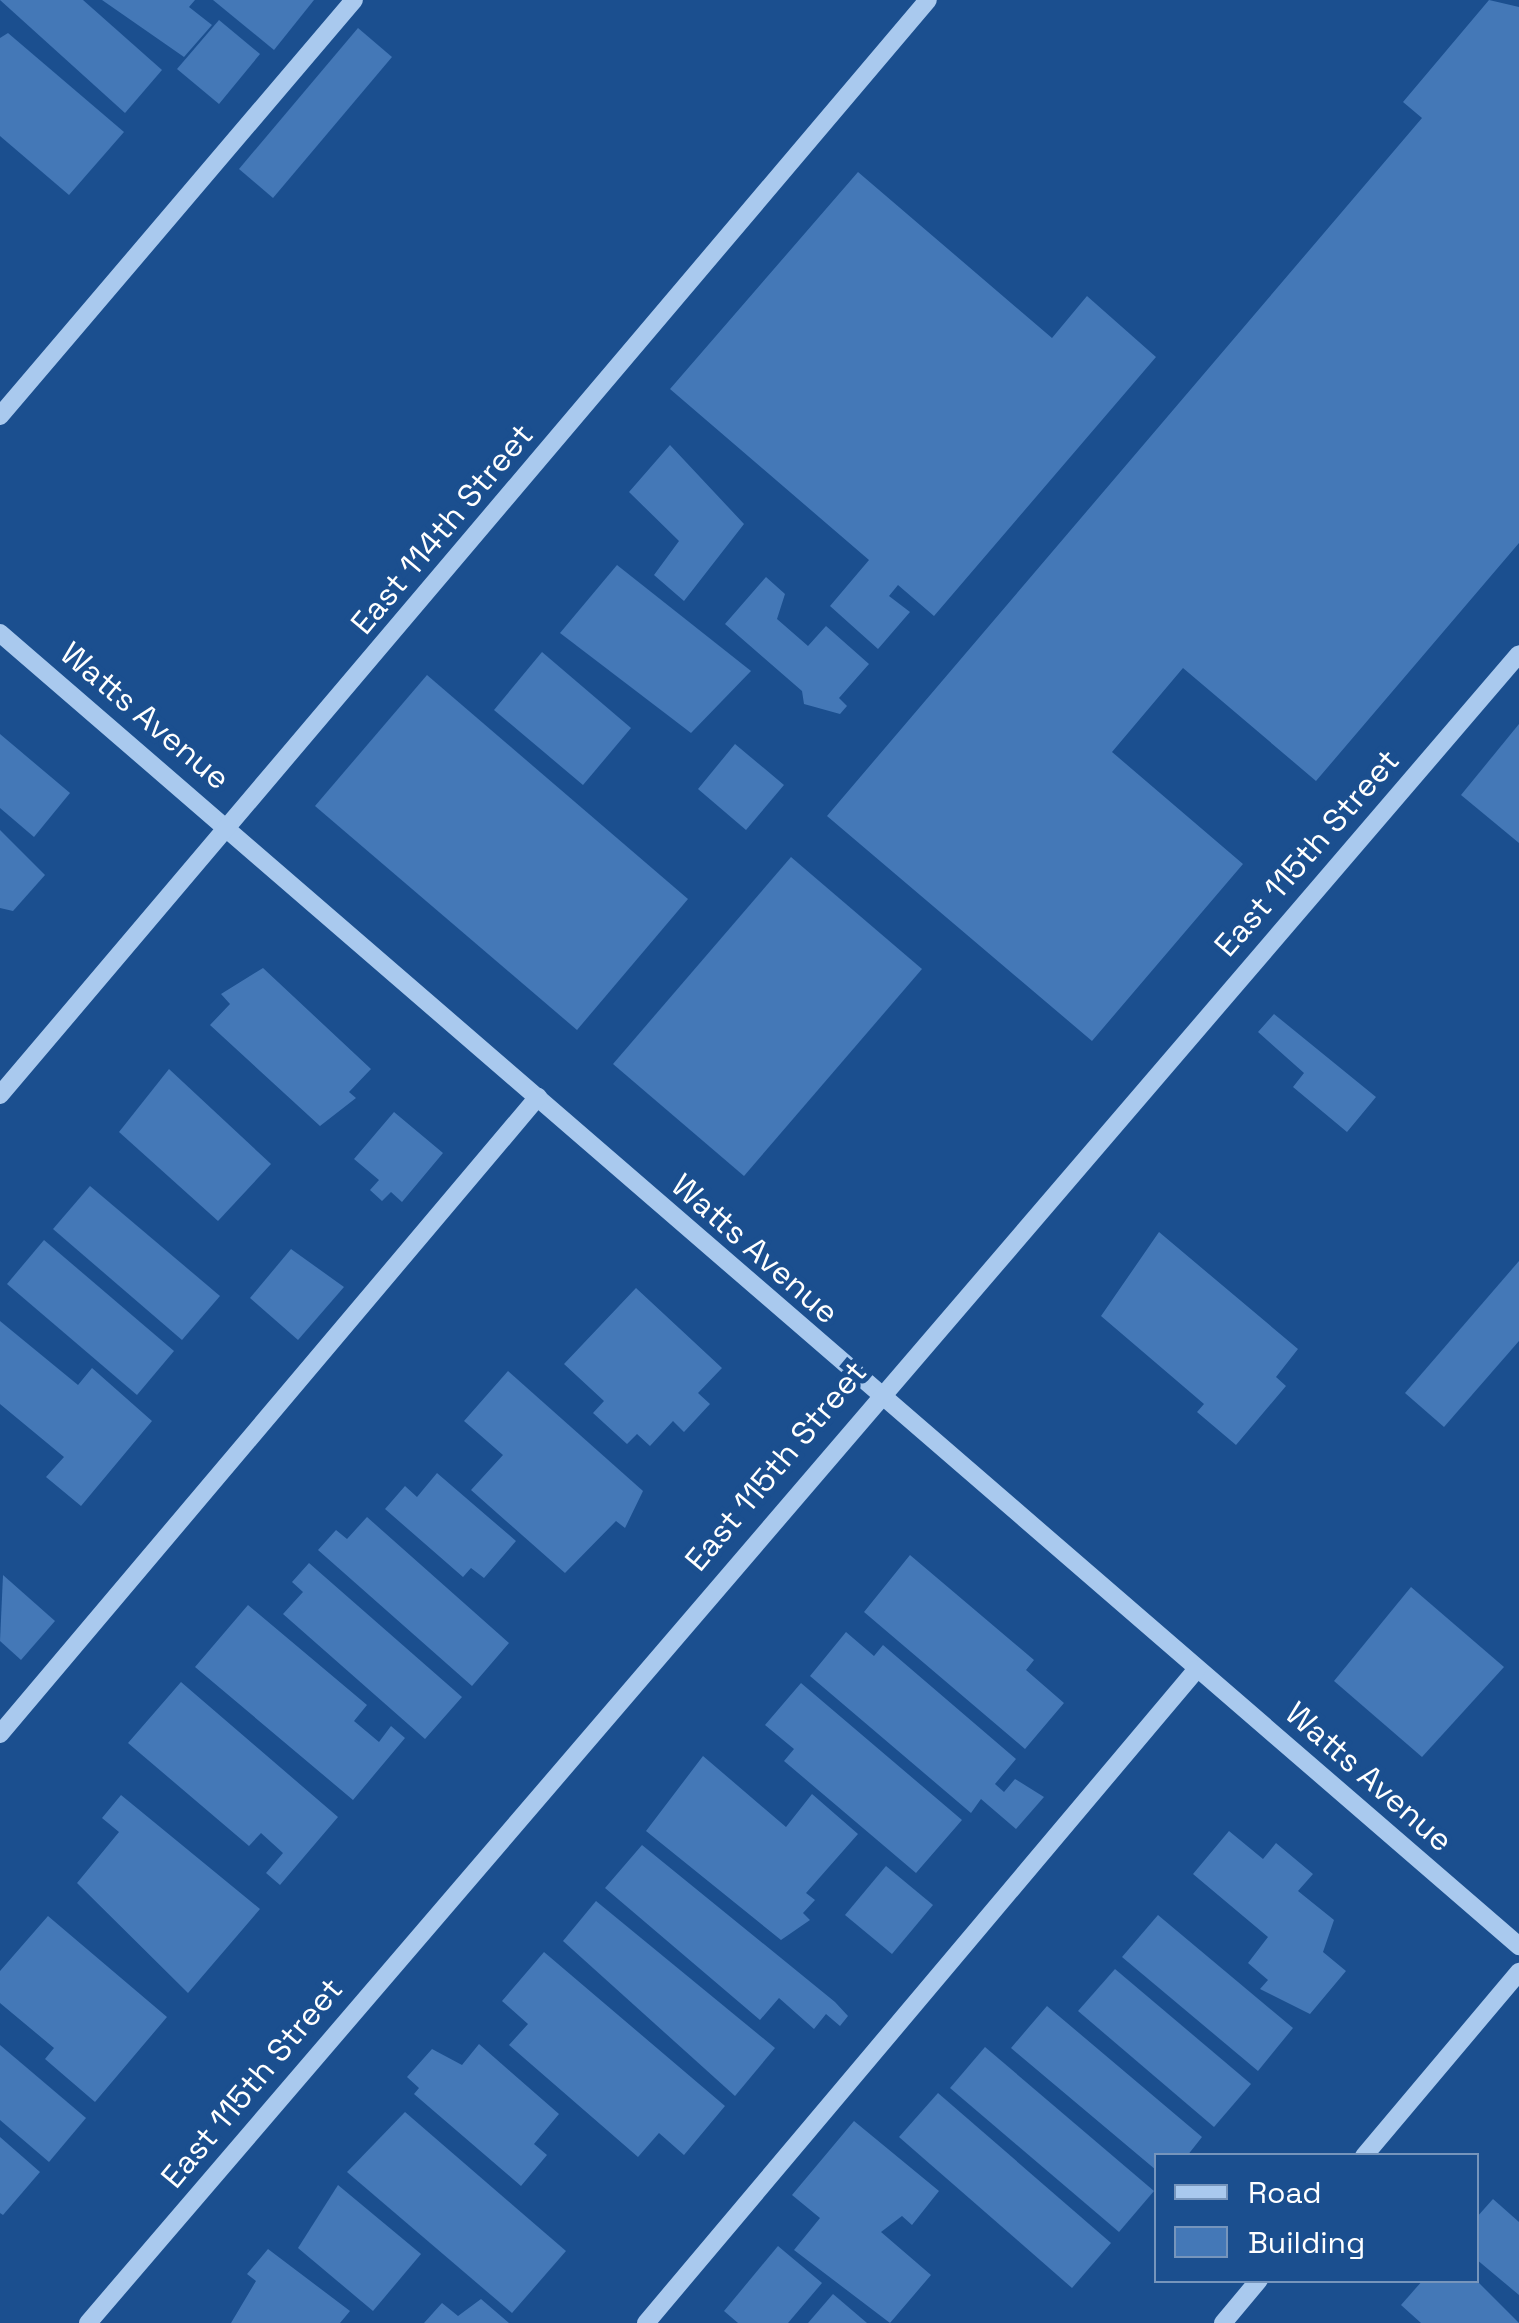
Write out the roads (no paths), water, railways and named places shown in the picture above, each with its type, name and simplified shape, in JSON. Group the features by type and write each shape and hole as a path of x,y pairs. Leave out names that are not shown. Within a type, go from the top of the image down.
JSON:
{"street":[{"path":"0,416 354,0"},
{"name":"East 114th Street","path":"0,1095 928,0"},
{"name":"Watts Avenue","path":"0,633 230,827 876,1394 1519,1946"},
{"name":"East 115th Street","path":"88,2323 876,1394 1519,654"},
{"path":"0,1734 538,1098"},
{"path":"646,2323 1197,1669"},
{"path":"1367,2153 1519,1972"},
{"path":"1223,2323 1256,2283"}]}
